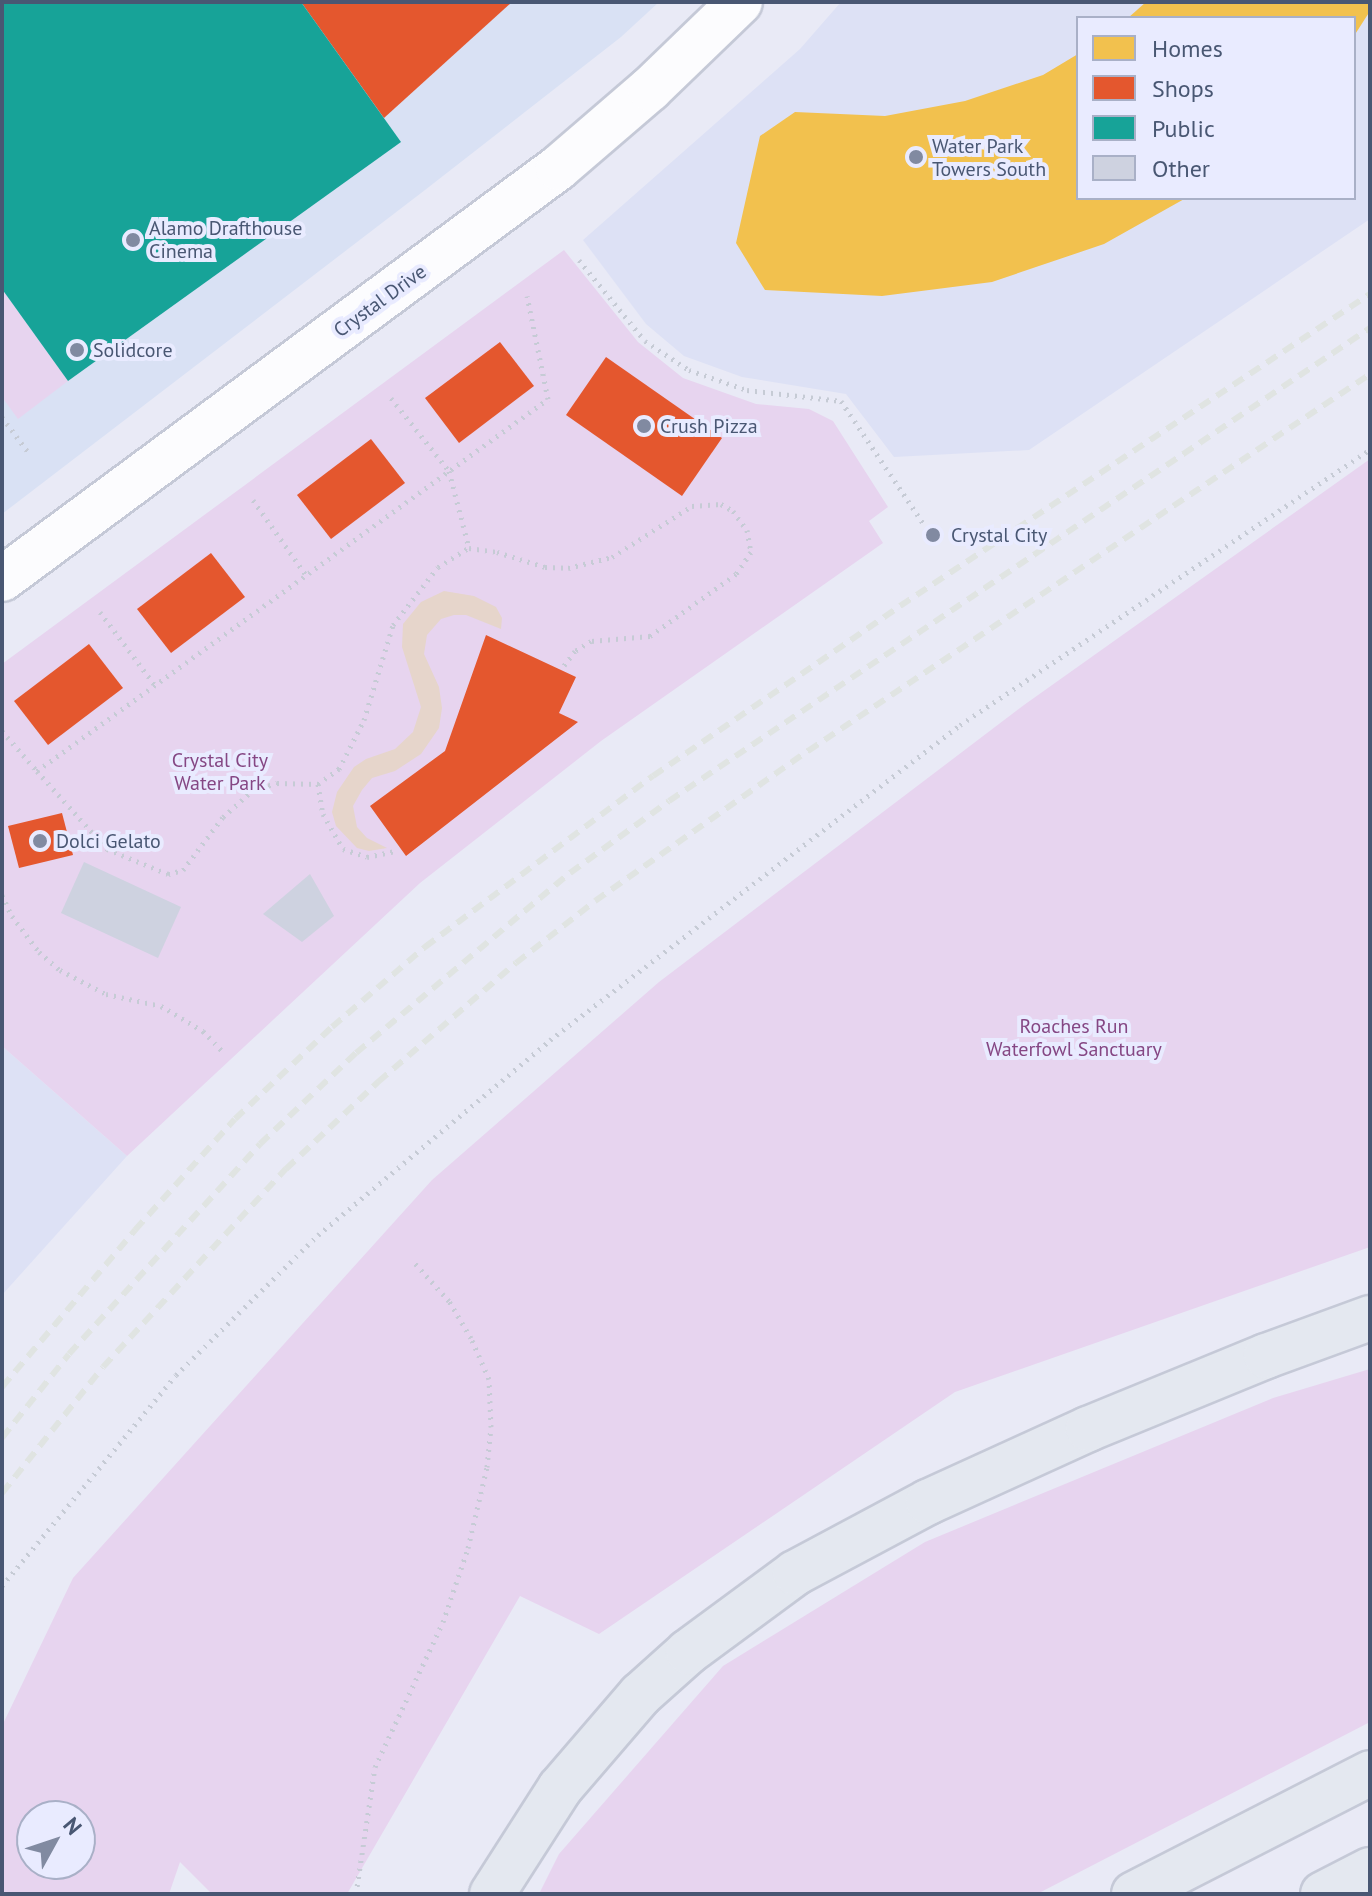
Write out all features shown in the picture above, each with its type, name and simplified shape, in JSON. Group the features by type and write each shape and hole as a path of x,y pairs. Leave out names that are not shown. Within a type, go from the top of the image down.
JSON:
{"highway":[{"path":"492,1894 560,1788 629,1707 688,1652 795,1573 928,1502 1088,1429 1221,1373 1370,1318"},
{"path":"1134,1894 1370,1773"},
{"path":"1323,1894 1370,1870"}],"street":[{"name":"Crystal Drive","path":"2,579 558,168 650,89 740,2"}],"path":[{"path":"579,260 645,341 689,370 747,390 841,401 929,532"},
{"path":"37,771 548,399 527,296"},
{"path":"391,398 449,471 469,548"},
{"path":"2,417 28,452"},
{"path":"2,1586 187,1364 318,1235 550,1040 960,725 1370,450"},
{"path":"253,500 306,575"},
{"path":"2,731 107,849 168,874 183,870 223,817 253,790 277,783 318,784 339,769 364,720 393,625 438,567 469,548 497,552 545,567 568,568 612,557 692,506 721,504 733,511 747,530 751,552 736,574 650,636 591,641 575,651 562,668"},
{"path":"100,612 154,684"},
{"path":"318,784 323,814 343,849 367,857 395,851"},
{"path":"2,895 12,916 39,952 60,970 106,994 161,1006 203,1031 222,1051"},
{"path":"356,1894 375,1767 443,1622 468,1548 487,1467 489,1379 449,1301 413,1261"}],"shaded area":[{"path":"2,2 659,2 621,37 425,190 2,514"},
{"path":"841,2 1370,2 1370,219 1029,450 894,457 846,394 742,377 684,356 646,324 583,240 800,49"},
{"path":"444,591 474,596 496,607 502,618 501,629 466,615 454,615 441,619 427,635 424,654 439,687 442,708 439,728 421,754 395,771 372,778 362,790 353,806 357,827 367,838 387,848 369,851 357,848 336,826 332,812 337,792 354,767 366,759 395,749 413,732 421,707 402,647 403,624 421,602"},
{"path":"2,1046 127,1156 2,1295"}],"green space":[{"name":"Crystal City Water Park","path":"564,250 638,342 683,378 756,404 809,409 833,421 888,507 869,521 883,543 601,741 420,883 127,1156 2,1046 2,664"},
{"path":"2,289 68,381 18,419 2,397"},
{"name":"Roaches Run Waterfowl Sanctuary","path":"1370,459 1370,1247 955,1392 599,1634 520,1596 347,1894 212,1894 180,1862 169,1894 2,1894 2,1726 73,1578 432,1180 659,982 1024,705"},
{"path":"1370,1369 1370,1722 1037,1894 539,1894 559,1854 723,1666 925,1542 1273,1398"}],"building: Homes":[{"path":"1146,2 1370,2 1370,11 1356,33 1356,16 1130,16"},
{"name":"Water Park Towers South","path":"1076,55 1076,200 1182,200 1104,244 992,282 882,296 765,290 736,243 760,136 795,112 885,116 965,101 1043,75"}],"building: Shops":[{"path":"301,2 512,2 384,118"},
{"path":"500,342 534,386 459,443 425,398"},
{"name":"Crush Pizza","path":"606,357 722,438 682,496 566,415"},
{"path":"371,439 405,483 331,539 297,495"},
{"path":"211,553 245,597 171,653 137,609"},
{"path":"486,635 576,677 559,713 578,722 406,856 370,806 445,751"},
{"path":"89,644 123,688 48,745 14,701"},
{"name":"Dolci Gelato","path":"62,813 73,855 19,868 8,826"}],"building: Public":[{"name":"Alamo Drafthouse Cinema","path":"2,2 301,2 401,142 68,381 2,289"}],"building: Other":[{"path":"84,862 181,907 158,958 61,913"},
{"path":"310,874 334,916 302,942 263,914"}],"railway":[{"path":"2,1387 135,1230 235,1119 332,1027 425,947 653,776 900,606 1370,294"},
{"path":"2,1438 69,1354 260,1144 356,1053 570,873 669,801 1370,328"},
{"path":"2,1493 103,1367 286,1169 378,1082 516,963 595,901 808,751 1370,374"}],"place":[{"name":"Water Park Towers South","path":"916,157"},
{"name":"Alamo Drafthouse Cinema","path":"133,240"},
{"name":"Solidcore","path":"77,350"},
{"name":"Crush Pizza","path":"644,426"},
{"name":"Crystal City","path":"933,535"},
{"name":"Dolci Gelato","path":"40,841"}]}
